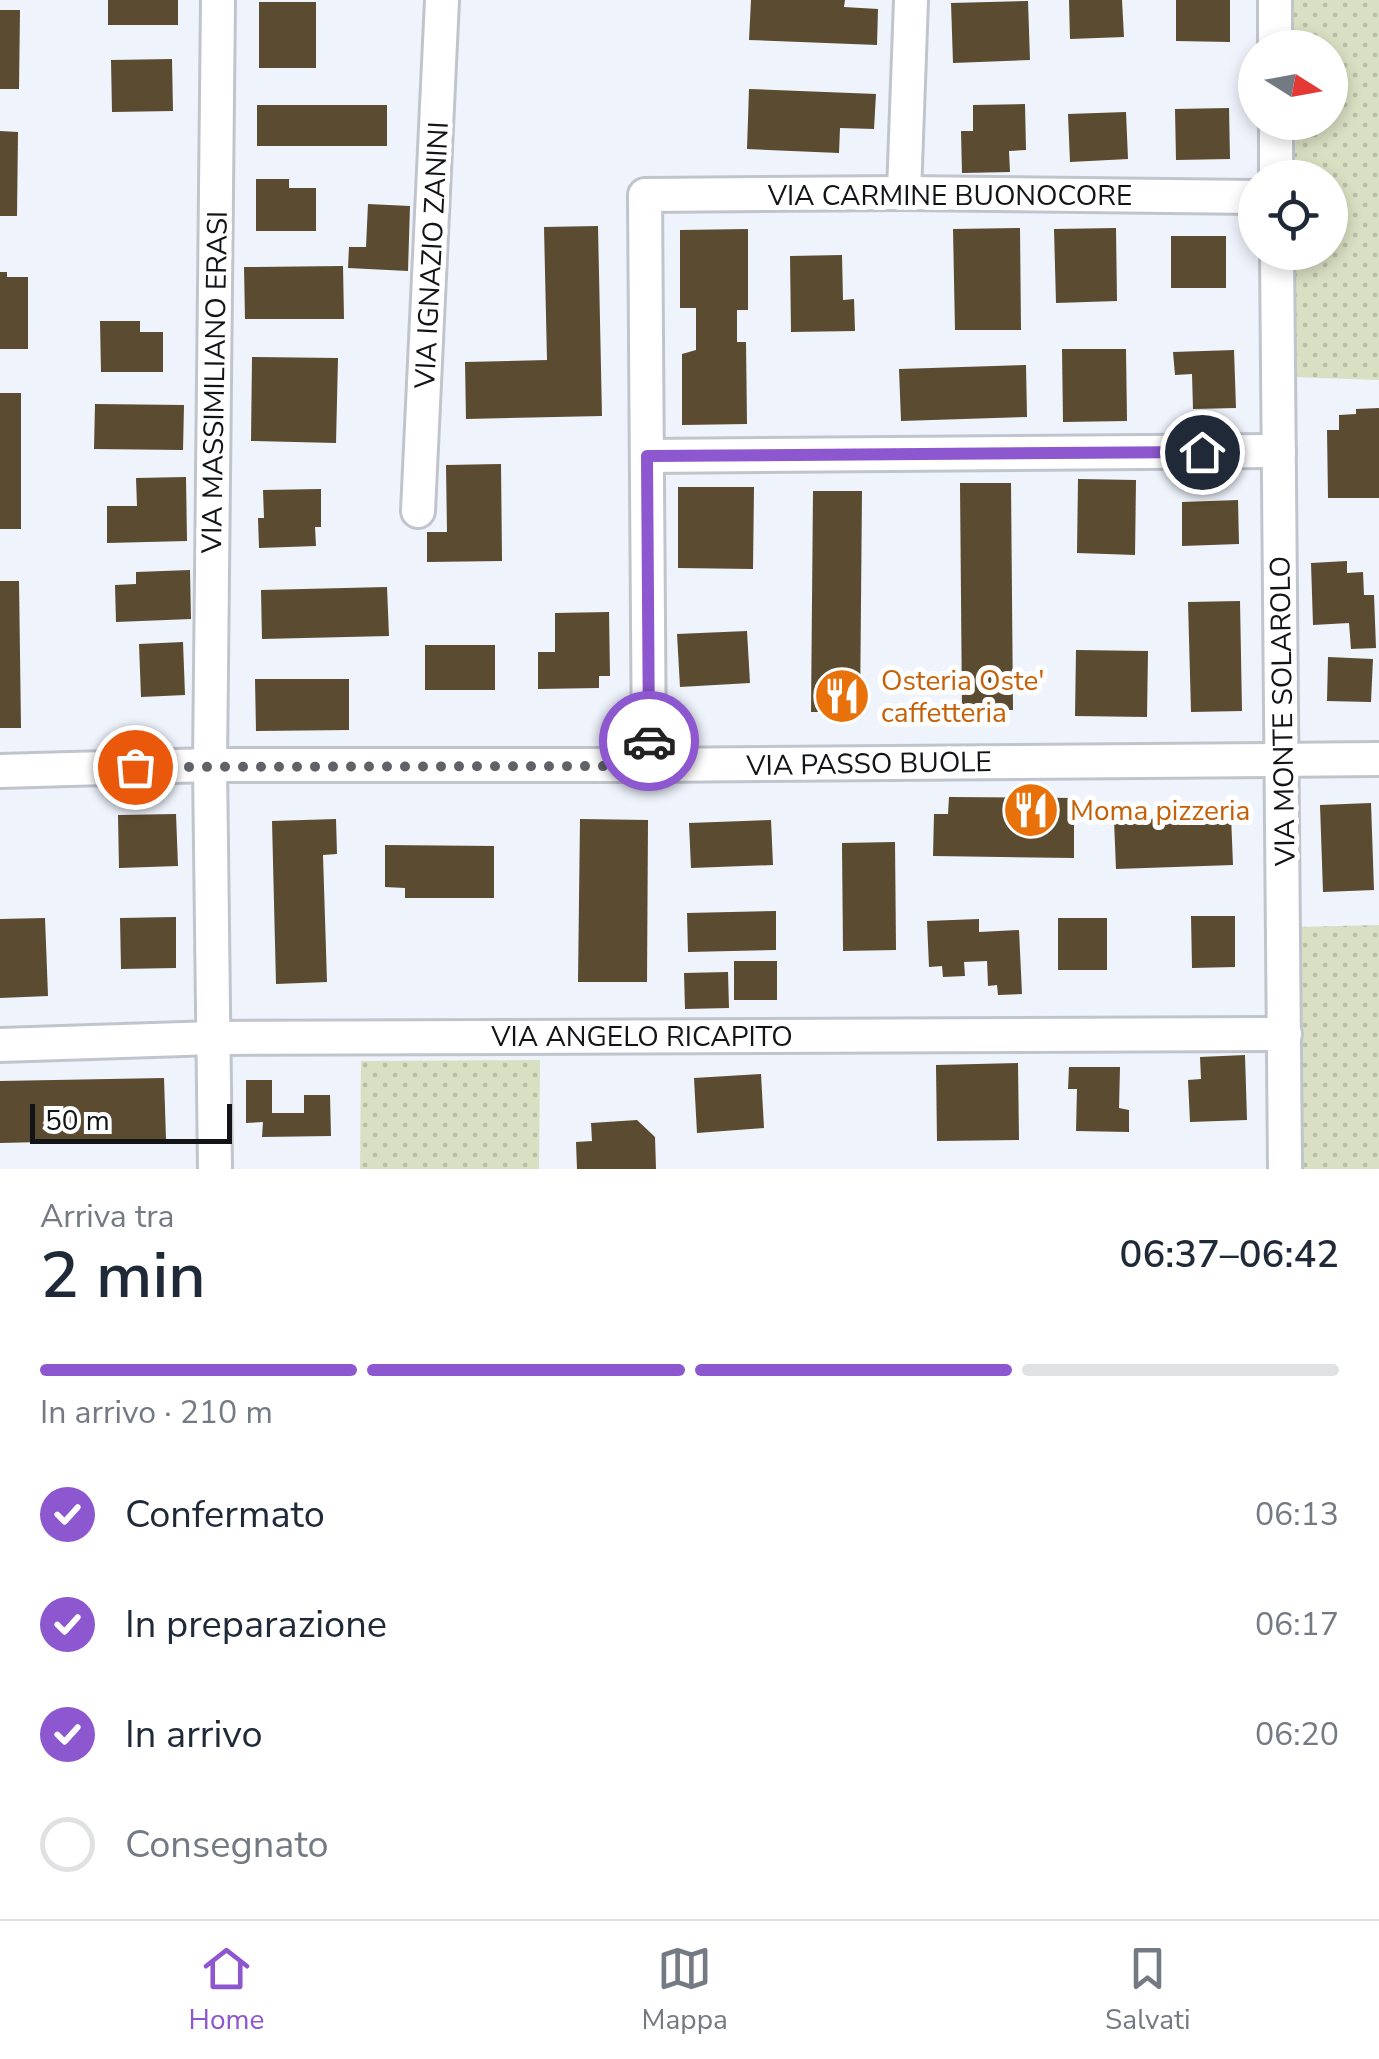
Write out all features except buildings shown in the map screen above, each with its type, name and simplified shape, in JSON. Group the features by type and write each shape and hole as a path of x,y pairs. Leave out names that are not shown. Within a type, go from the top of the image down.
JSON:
{"street":[{"name":"VIA MASSIMILIANO ERASI","path":"216,1169 210,765 218,0"},
{"name":"VIA IGNAZIO ZANINI","path":"418,510 442,0"},
{"path":"904,193 911,0"},
{"path":"1274,0 1275,30"},
{"name":"VIA CARMINE BUONOCORE","path":"647,456 645,195 1238,196"},
{"name":"VIA MONTE SOLAROLO","path":"1277,270 1286,1169"},
{"path":"649,766 647,456 1279,452"},
{"name":"VIA PASSO BUOLE","path":"0,771 210,765 1379,760"},
{"name":"VIA ANGELO RICAPITO","path":"0,1044 214,1038 1284,1034"}],"green space":[{"path":"1289,0 1379,0 1379,380 1292,377 1291,270 1348,270 1348,160 1290,160 1290,140 1348,140 1348,30 1289,30"},
{"path":"1379,925 1379,1169 1299,1169 1297,927"},
{"path":"540,1060 539,1169 360,1169 361,1061"}],"way so far":[{"path":"135,767 649,766 649,741"}],"place":[{"name":"Osteria Oste' caffetteria","path":"842,696"},
{"name":"Moma pizzeria","path":"1031,810"}],"route":[{"path":"649,741 647,456 1202,452"}]}
